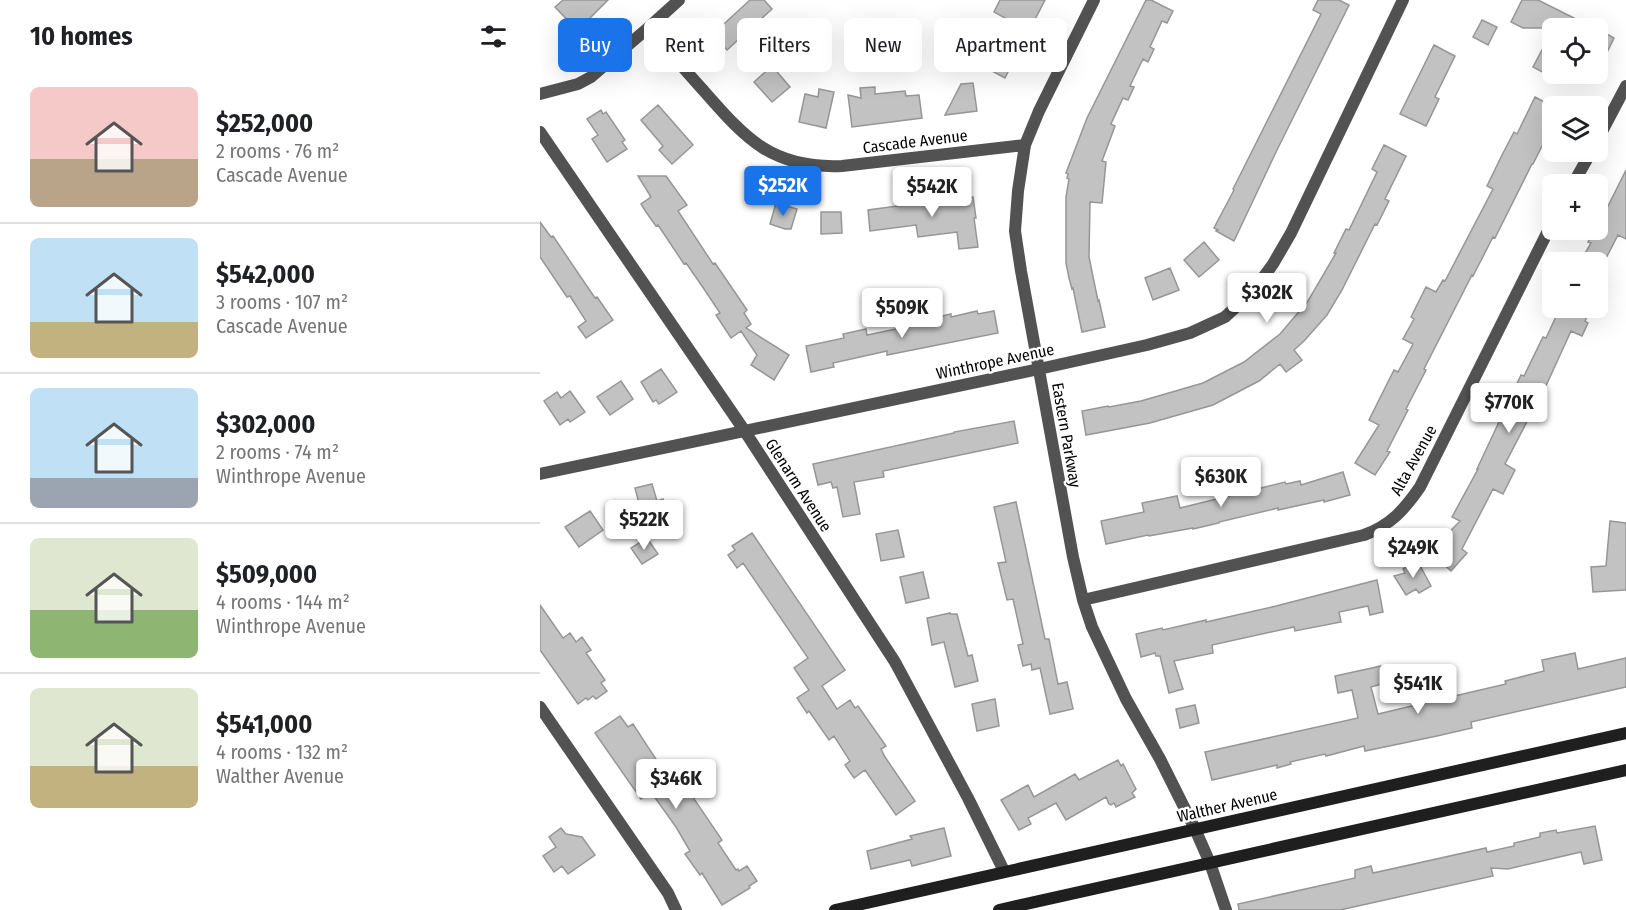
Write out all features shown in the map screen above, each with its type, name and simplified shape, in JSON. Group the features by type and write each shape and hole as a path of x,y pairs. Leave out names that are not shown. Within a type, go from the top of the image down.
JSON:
{"main road":[{"name":"Walther Avenue","path":"835,910 1626,734"},
{"path":"999,910 1626,770"}],"street":[{"path":"659,18 679,0"},
{"name":"Eastern Parkway","path":"1094,0 1039,111 1025,146 1018,190 1016,231 1026,305 1083,600 1092,627 1126,699 1160,759 1195,829 1210,863 1226,910"},
{"name":"Winthrope Avenue","path":"540,474 1147,345 1190,333 1225,317 1254,290 1291,233 1403,0"},
{"path":"540,94 578,84 591,77 644,31"},
{"name":"Cascade Avenue","path":"687,72 734,125 754,143 794,162 820,167 842,166 1025,146"},
{"path":"1608,120 1626,86"},
{"name":"Glenarm Avenue","path":"540,132 744,430 895,662 968,798 1004,871"},
{"name":"Alta Avenue","path":"1083,600 1364,535 1387,525 1406,507 1420,487 1544,240"},
{"path":"540,707 668,894 676,910"}],"building":[{"path":"563,0 608,0 590,18 566,18 555,7"},
{"path":"750,0 764,0 772,9 762,18 737,18 737,41 727,50 725,48 725,23"},
{"path":"1000,0 1045,0 1036,18 1005,18 994,12"},
{"path":"1146,0 1151,0 1173,11 1167,23 1162,21 1150,47 1154,49 1148,62 1143,59 1130,86 1134,87 1128,100 1123,98 1111,124 1115,126 1102,161 1106,162 1102,203 1090,202 1089,257 1105,327 1082,332 1066,263 1066,197 1069,179 1066,173 1087,118"},
{"path":"1318,0 1339,0 1349,5 1234,241 1214,228 1321,14 1313,10"},
{"path":"1522,0 1538,0 1574,18 1542,18 1542,28 1523,28 1511,22"},
{"path":"1482,20 1497,27 1488,45 1473,37"},
{"path":"1608,35 1614,38 1608,50"},
{"path":"1434,45 1455,56 1435,97 1439,99 1426,126 1400,114"},
{"path":"1542,50 1542,72 1533,67"},
{"path":"765,72 777,72 790,87 772,102 754,82"},
{"path":"994,72 1008,72 1005,78"},
{"path":"973,83 977,111 945,115 961,84"},
{"path":"875,87 875,94 905,91 906,96 919,95 922,118 852,127 848,95 861,98 860,88"},
{"path":"819,89 834,92 826,128 799,122 805,94 818,97"},
{"path":"1535,97 1542,101 1542,146 1424,369 1426,370 1406,409 1408,410 1387,451 1390,452 1375,475 1355,463 1379,425 1369,420 1394,370 1398,372 1413,344 1403,339 1414,319 1411,317 1426,287 1436,292 1443,280 1445,281 1493,189 1487,186 1502,155 1514,132 1517,134"},
{"path":"658,105 693,145 672,164 659,150 663,146 641,120"},
{"path":"601,110 603,114 606,112 625,140 622,142 627,149 607,162 592,139 598,135 587,119"},
{"path":"1384,145 1406,156 1385,199 1389,201 1327,315 1294,350 1302,360 1286,372 1280,364 1259,381 1213,405 1150,423 1086,435 1082,411 1141,401 1203,383 1244,362 1280,334 1308,301 1336,253 1334,253 1346,229 1349,230 1377,172 1372,169"},
{"path":"1626,170 1626,239 1618,235 1608,254 1608,252 1586,252 1591,243 1588,242 1589,240 1608,240 1608,206"},
{"path":"638,176 666,176 687,205 678,211 747,310 744,313 751,324 746,328 789,355 774,380 751,365 757,355 741,331 731,338 716,315 720,313 702,286 646,212 641,204 651,197"},
{"path":"961,195 961,198 973,197 978,247 959,249 957,232 918,237 916,225 870,231 868,210 913,204 912,201"},
{"path":"776,203 797,209 791,229 770,224"},
{"path":"821,212 841,212 842,233 821,234"},
{"path":"540,222 551,237 553,236 595,298 597,297 613,320 586,338 578,327 586,321 540,257"},
{"path":"1204,242 1219,260 1199,277 1184,260"},
{"path":"1170,268 1179,290 1153,300 1145,278"},
{"path":"977,311 978,314 994,311 998,333 887,355 887,351 833,363 834,367 811,372 806,346 844,338 843,334 866,329 867,335 925,323 924,320 951,314 951,317"},
{"path":"1555,318 1587,318 1585,321 1588,323 1582,336 1571,331 1535,410 1505,464 1515,470 1503,494 1493,489 1462,549 1467,553 1451,571 1430,552 1460,521 1452,517 1478,469 1521,375 1524,376 1543,337 1546,338"},
{"path":"661,369 677,392 659,404 656,400 653,402 641,382"},
{"path":"621,381 633,399 610,415 597,397"},
{"path":"570,391 585,412 570,422 568,419 560,425 544,401 557,392 561,398"},
{"path":"1014,421 1018,443 883,471 884,477 854,482 860,514 843,517 837,487 833,488 831,482 818,485 813,464"},
{"path":"1343,472 1350,495 1324,502 1324,500 1278,510 1278,508 1193,529 1106,544 1101,521 1144,512 1142,503 1177,496 1180,508 1285,482 1286,484 1300,481 1301,485"},
{"path":"652,484 657,501 663,499 667,518 644,523 635,488"},
{"path":"1016,502 1045,639 1049,639 1058,684 1067,682 1073,709 1050,714 1040,668 1032,670 1031,664 1023,666 1018,645 1023,644 1013,599 1007,600 998,563 1006,562 994,507"},
{"path":"590,511 603,530 579,547 565,527"},
{"path":"1610,521 1626,523 1626,590 1593,592 1591,567 1606,566"},
{"path":"898,530 904,557 881,561 876,534"},
{"path":"752,533 845,670 822,686 837,709 850,700 855,708 858,706 886,746 881,749 885,757 915,801 896,815 865,770 854,778 845,765 850,761 834,736 829,740 797,698 809,690 794,668 808,658 743,563 737,568 728,555 735,550 732,546"},
{"path":"647,538 658,554 642,564 631,548"},
{"path":"1417,560 1431,586 1419,593 1416,589 1406,595 1394,576 1405,573 1403,569"},
{"path":"923,572 929,598 906,603 900,577"},
{"path":"1377,580 1383,612 1370,615 1368,606 1339,612 1341,622 1295,631 1294,627 1212,645 1213,653 1174,661 1183,689 1169,693 1160,656 1156,656 1155,653 1141,657 1136,634 1206,620 1206,622"},
{"path":"540,605 563,638 570,633 576,642 582,637 591,650 586,653 605,680 601,683 607,691 596,699 593,696 578,704 540,650"},
{"path":"950,613 957,614 968,656 972,655 978,681 955,687 944,642 932,645 927,618"},
{"path":"1575,653 1578,669 1626,658 1626,687 1471,722 1472,728 1437,736 1365,751 1364,746 1290,762 1291,764 1277,768 1277,765 1212,780 1205,752 1358,718 1352,690 1338,693 1335,676 1381,666 1385,683 1371,687 1378,714 1416,705 1414,694 1430,690 1433,701 1506,684 1505,681 1544,671 1542,660"},
{"path":"995,699 999,726 977,731 972,704"},
{"path":"1195,705 1199,723 1180,728 1176,709"},
{"path":"620,716 628,727 633,724 680,796 688,790 722,840 718,843 736,870 739,871 747,866 757,881 749,886 750,888 722,905 702,873 700,875 685,854 690,851 651,792 641,799 595,733"},
{"path":"1118,760 1121,766 1123,764 1136,789 1132,793 1135,797 1116,807 1114,803 1109,804 1106,797 1066,820 1056,803 1028,818 1031,824 1019,830 1001,800 1028,785 1034,797 1075,774 1079,780"},
{"path":"1595,826 1602,860 1584,864 1581,852 1508,869 1491,868 1493,876 1340,910 1239,910 1238,904 1355,878 1355,870 1371,866 1373,873 1486,848 1487,852 1514,846 1514,843 1540,837 1540,833 1556,830 1557,833"},
{"path":"561,828 566,834 582,837 595,855 568,874 562,866 554,872 543,856 556,847 549,837"},
{"path":"944,828 951,856 912,866 910,860 871,869 867,851 912,839 910,836"}]}
